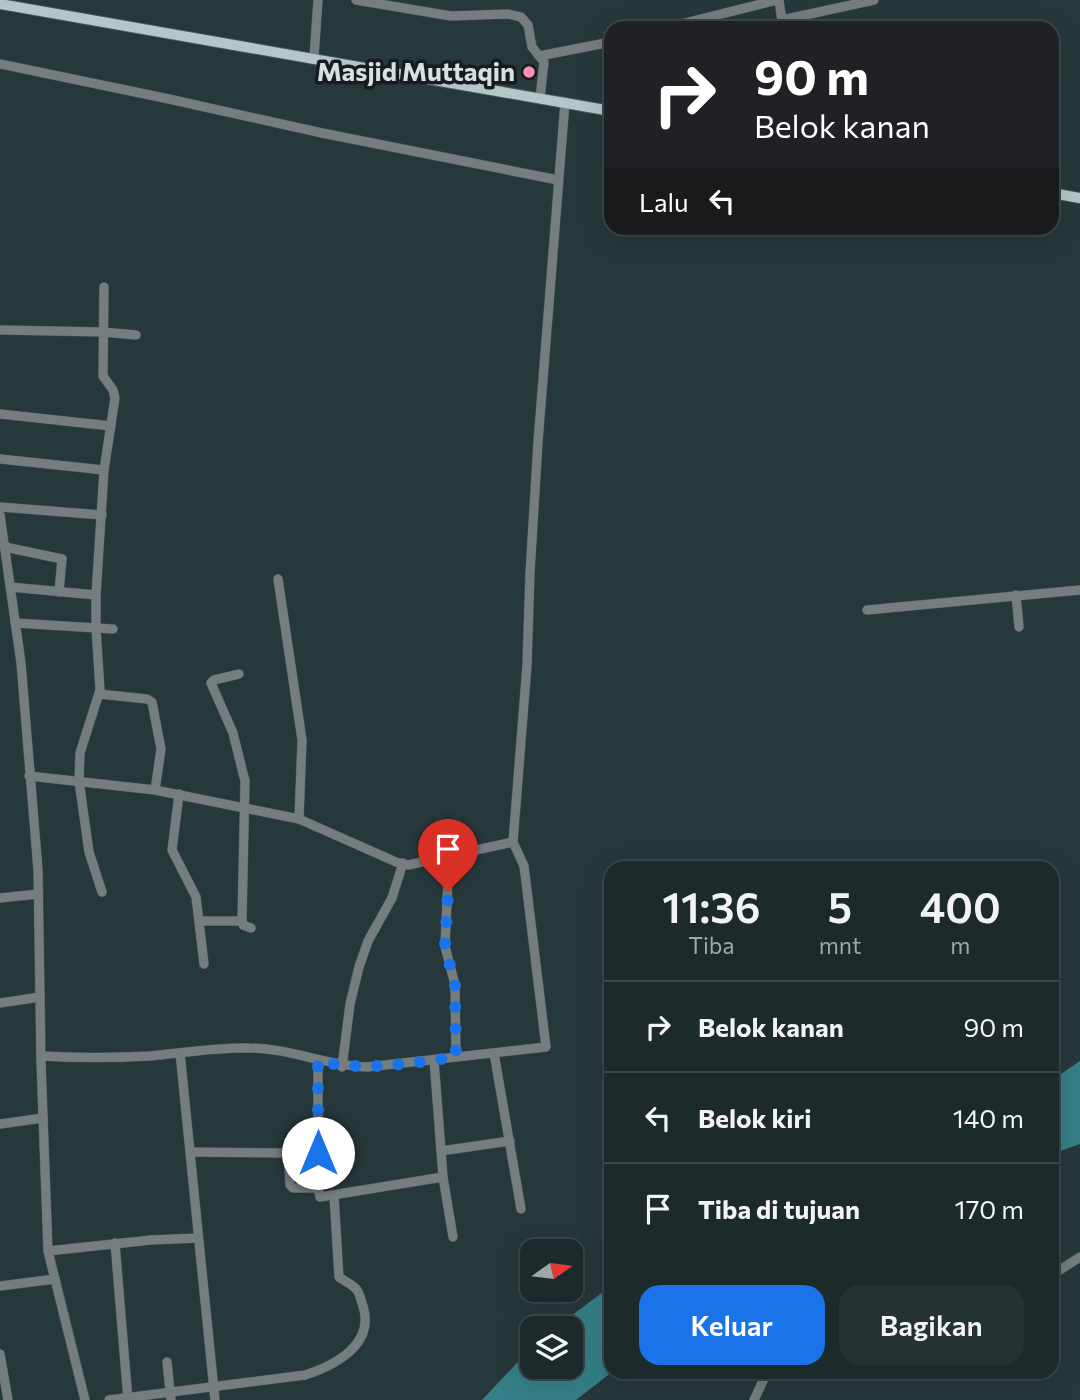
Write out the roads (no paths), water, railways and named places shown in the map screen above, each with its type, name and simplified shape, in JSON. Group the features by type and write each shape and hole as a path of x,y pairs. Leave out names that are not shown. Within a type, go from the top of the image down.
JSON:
{"main road":[{"path":"0,4 604,110"},
{"path":"1059,194 1080,198"}],"street":[{"path":"314,57 318,0"},
{"path":"356,0 451,16 517,15 527,22 532,47 545,64 540,98"},
{"path":"694,21 778,0 782,21"},
{"path":"794,21 874,0"},
{"path":"539,56 604,43"},
{"path":"0,64 558,180"},
{"path":"41,1056 89,1059 213,1048 255,1048 342,1067 367,1068 544,1048 546,1045 524,866 513,842 527,665 538,442 565,102"},
{"path":"102,892 88,847 79,781 80,753 101,683 96,595 104,470 114,393 103,376 104,287"},
{"path":"0,330 136,335"},
{"path":"0,414 111,426"},
{"path":"0,458 104,470"},
{"path":"0,507 102,514"},
{"path":"0,514 21,663 38,894 48,1251 85,1400"},
{"path":"5,547 62,559 59,592"},
{"path":"278,579 302,740 299,819"},
{"path":"10,587 96,595"},
{"path":"867,610 1080,590"},
{"path":"1016,595 1019,627"},
{"path":"15,623 113,629"},
{"path":"239,674 211,683 238,749 245,781 242,921 243,925 251,928"},
{"path":"99,694 147,699 153,704 161,749 155,790"},
{"path":"29,776 155,790 299,819 408,864 513,842"},
{"path":"179,794 172,850 196,897 204,964"},
{"path":"449,857 445,946 455,985 456,1057"},
{"path":"342,1067 350,1004 359,967 368,941 392,898 403,863"},
{"path":"0,898 38,894"},
{"path":"199,921 242,921"},
{"path":"0,1003 40,997"},
{"path":"180,1053 215,1400"},
{"path":"494,1053 521,1209"},
{"path":"434,1060 443,1177 453,1237"},
{"path":"318,1061 320,1197 443,1177"},
{"path":"0,1124 43,1118"},
{"path":"441,1151 510,1140"},
{"path":"192,1152 318,1153"},
{"path":"288,1153 290,1185 293,1188 318,1188"},
{"path":"109,1400 171,1396 214,1386 305,1375 327,1366 359,1343 365,1330 364,1310 358,1291 339,1277 334,1196"},
{"path":"48,1251 115,1243 198,1238"},
{"path":"115,1243 128,1399"},
{"path":"1059,1270 1080,1257"},
{"path":"0,1286 55,1279"},
{"path":"0,1354 8,1400"},
{"path":"167,1362 171,1396"},
{"path":"754,1400 764,1379"}],"water":[{"path":"1080,1061 1080,1144 1059,1152 1059,1075"},
{"path":"604,1291 604,1378 576,1400 482,1400 520,1360 520,1379 583,1379 583,1316 571,1316"}],"place":[{"name":"Masjid Muttaqin","path":"529,72"}]}
